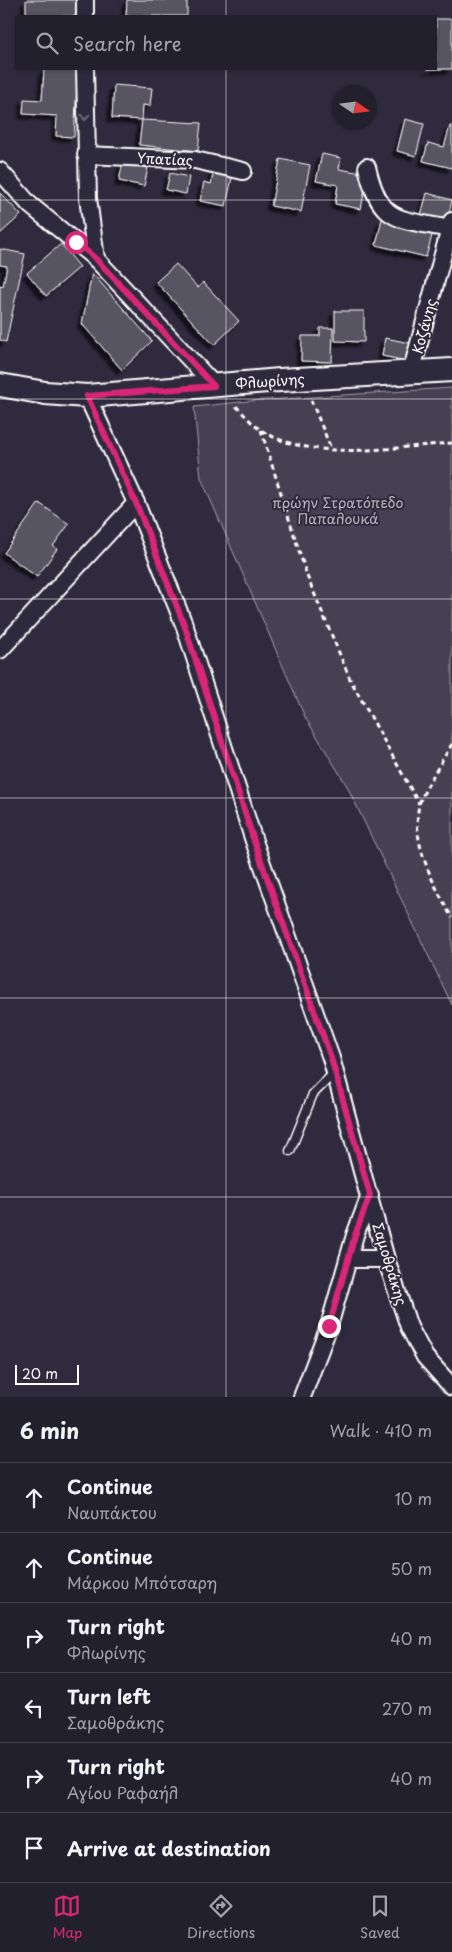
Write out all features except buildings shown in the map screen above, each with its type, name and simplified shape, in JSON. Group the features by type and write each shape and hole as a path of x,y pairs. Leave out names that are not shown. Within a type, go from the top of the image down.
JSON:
{"main road":[{"name":"Φλωρίνης","path":"1,390 87,396 302,379 452,370"}],"street":[{"path":"85,0 85,15"},
{"path":"85,70 89,216 96,259"},
{"name":"Υπατίας","path":"86,155 195,160 243,171"},
{"path":"367,167 375,197 386,211 408,220 451,225"},
{"path":"0,171 30,205 96,259 214,386"},
{"name":"Κοζάνης","path":"411,373 451,225"},
{"name":"Σαμοθράκης","path":"87,396 136,503 185,627 254,841 308,988 335,1072 386,1259 409,1327 436,1372 452,1387"},
{"path":"0,650 136,503"},
{"path":"302,1397 329,1326 348,1259 370,1195"},
{"path":"348,1259 386,1259"}],"lane":[{"path":"290,1151 313,1094 335,1072"}],"path":[{"path":"302,379 332,451"},
{"path":"214,386 261,430 294,444 332,451 452,443"},
{"path":"261,430 307,576 350,679 419,804"},
{"path":"452,744 419,804 419,837 427,870 452,918"}],"green space":[{"name":"πρώην Στρατόπεδο Παπαλουκά","path":"452,388 452,1005 347,786 305,717 201,478 194,407 249,401"}],"route":[{"path":"76,242 96,259 159,324 214,386 87,396 136,503 185,627 204,681 254,841 308,988 331,1058 370,1195 355,1235 329,1326"}]}
